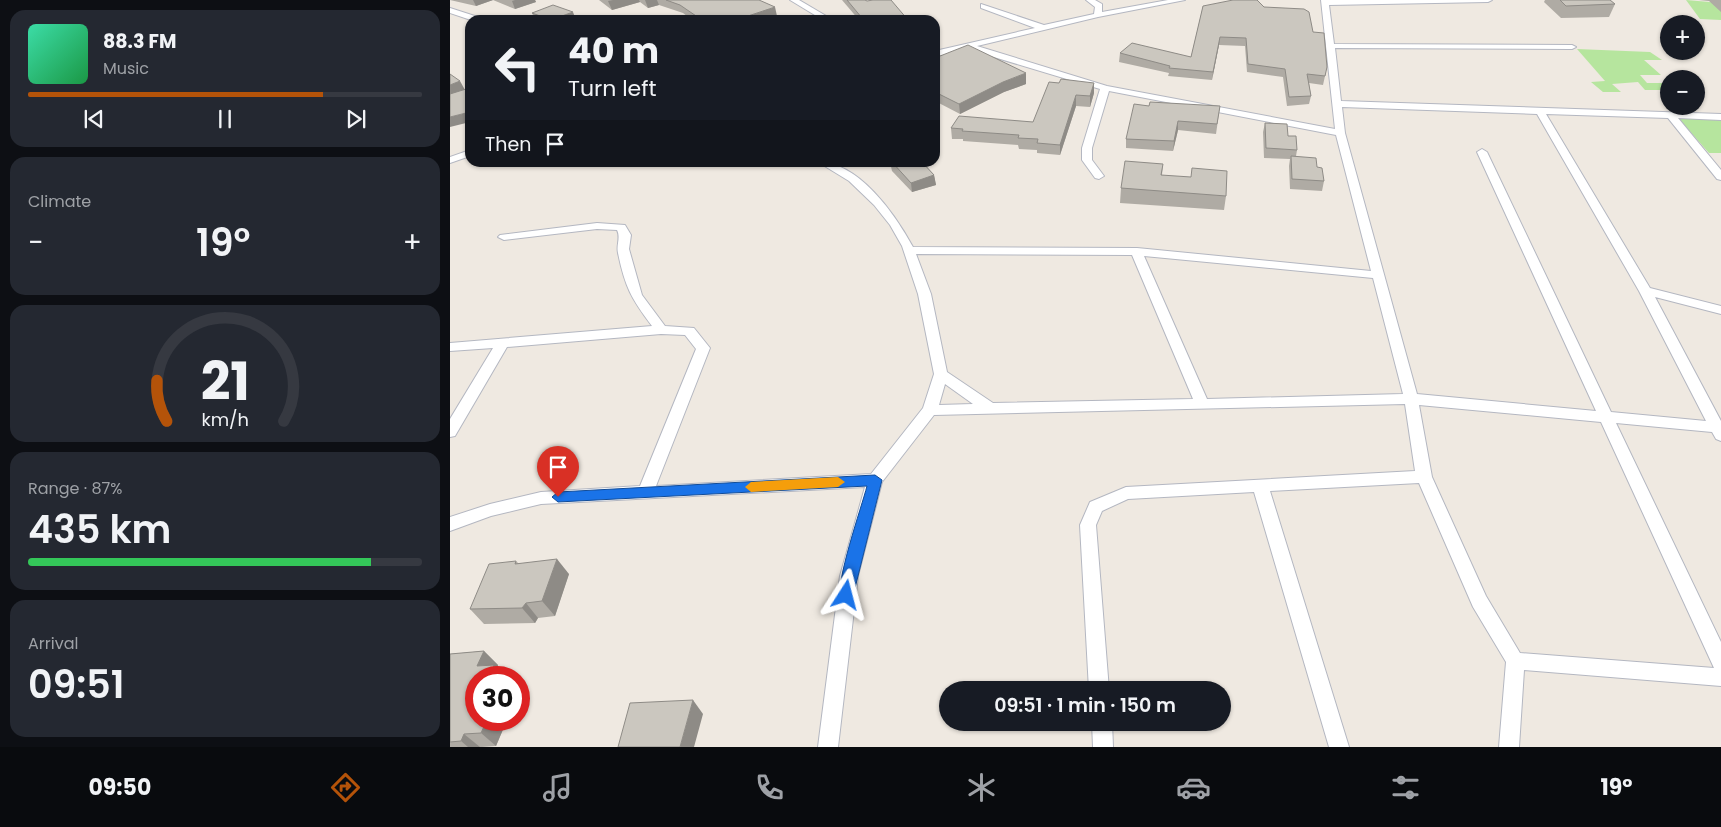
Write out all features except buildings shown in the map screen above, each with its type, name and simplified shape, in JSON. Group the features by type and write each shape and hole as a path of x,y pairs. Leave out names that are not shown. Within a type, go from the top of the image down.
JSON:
{"street":[{"path":"794,0 820,15"},
{"path":"1090,0 1099,6 1098,15"},
{"path":"940,53 1098,15 1181,0"},
{"path":"1488,0 1326,2 1340,133 1376,275 1411,399 1424,477 1479,601 1516,661 1509,747"},
{"path":"984,6 1044,28"},
{"path":"450,10 465,15"},
{"path":"967,46 1105,88 1340,133"},
{"path":"1330,46 1572,47"},
{"path":"1098,176 1087,160 1087,148 1105,88"},
{"path":"1336,104 1721,117"},
{"path":"1540,110 1645,291 1718,431"},
{"path":"1671,116 1721,177"},
{"path":"1482,152 1721,662"},
{"path":"450,160 465,155"},
{"path":"828,747 849,576 875,480 930,410 941,374 924,286 911,250 887,214 856,182 831,167"},
{"path":"504,237 597,226 620,227 625,235 623,249 636,296 661,330"},
{"path":"911,250 1137,252 1376,275"},
{"path":"1137,252 1149,284 1202,403"},
{"path":"1645,291 1721,310"},
{"path":"450,347 504,341 661,330 689,331 703,348 645,493"},
{"path":"450,432 504,341"},
{"path":"941,374 988,407"},
{"path":"930,410 988,407 1019,408 1411,399 1605,415 1718,431"},
{"path":"1098,681 1088,525 1096,508 1126,493 1424,477"},
{"path":"450,524 490,510 541,498 875,480"},
{"path":"1260,486 1339,747"},
{"path":"1516,661 1721,677"},
{"path":"1102,731 1103,747"}],"green space":[{"path":"1686,0 1721,3 1721,20 1705,19 1705,15 1697,15"},
{"path":"1577,49 1650,52 1660,59 1644,60 1660,75 1640,75 1647,83 1660,83 1660,90 1645,90 1638,82 1612,84 1621,92 1603,92 1591,82 1605,81"},
{"path":"1678,118 1721,118 1721,153 1709,153"}],"slow traffic":[{"path":"751,487 838,482"}],"route":[{"path":"558,497 875,480 849,576 846,595"}]}
